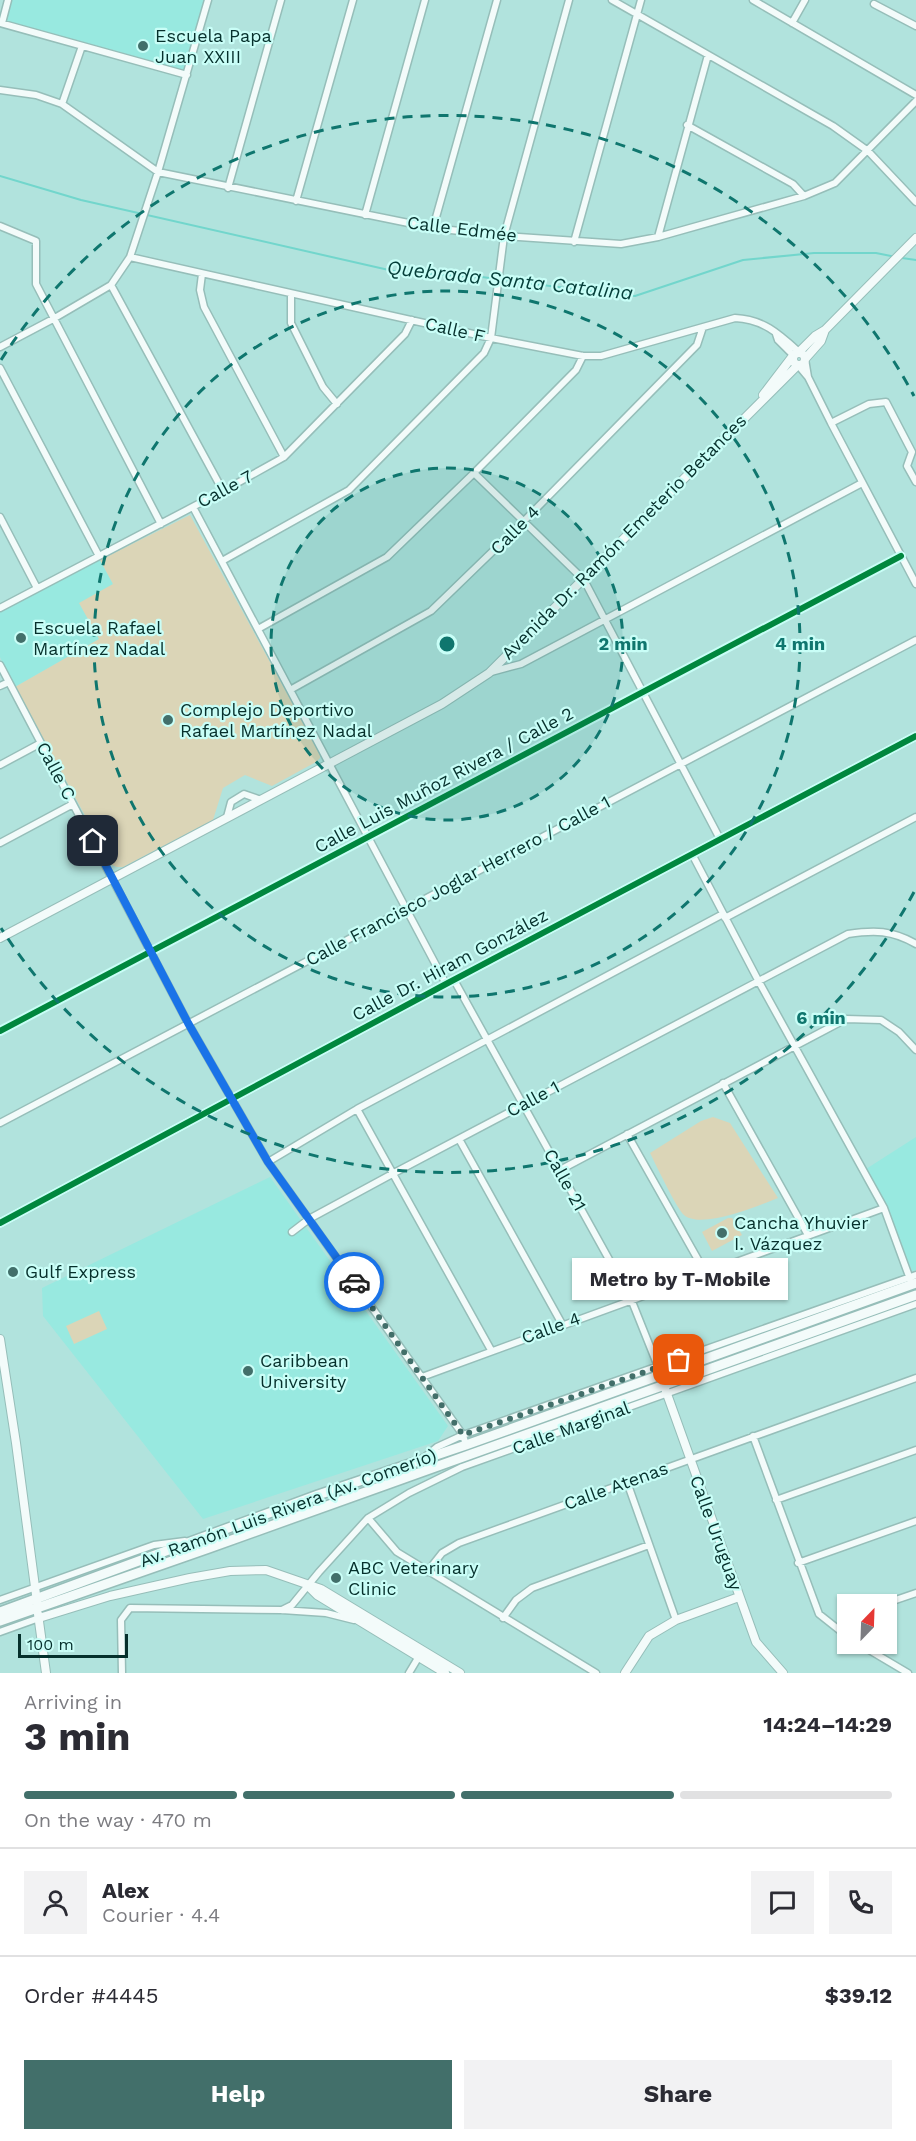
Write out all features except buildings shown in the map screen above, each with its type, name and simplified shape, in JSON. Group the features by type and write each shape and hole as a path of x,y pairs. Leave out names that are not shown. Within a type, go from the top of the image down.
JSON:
{"main road":[{"name":"Av. Ramón Luis Rivera (Av. Comerío)","path":"0,1621 209,1548 662,1380 913,1280"},
{"name":"Av. Ramón Luis Rivera (Av. Comerío)","path":"0,1612 38,1608 198,1539 422,1460 464,1440 662,1380 916,1296"}],"street":[{"path":"8,0 1,23 187,75"},
{"path":"0,347 111,285 130,257 158,172 208,0"},
{"path":"228,188 281,0"},
{"path":"296,201 353,0"},
{"path":"365,215 425,0"},
{"path":"433,228 497,0"},
{"path":"222,561 349,490 484,353 491,338 504,236 569,0"},
{"path":"612,0 832,126 868,151 916,202"},
{"path":"574,242 641,0"},
{"path":"753,0 916,94"},
{"path":"792,23 805,0"},
{"path":"874,4 916,26"},
{"path":"62,104 82,46"},
{"path":"658,237 708,55"},
{"name":"Calle Edmée","path":"0,90 46,97 62,104 158,172 433,228 574,242 621,244 658,237 804,196 835,183 916,101"},
{"path":"687,125 793,184 804,196"},
{"path":"0,226 36,240 36,284 161,524"},
{"name":"Avenida Dr. Ramón Emeterio Betances","path":"759,402 773,380 795,355 825,330 916,238"},
{"name":"Calle F","path":"130,257 491,338 583,356 601,356 735,318 750,319 764,324 782,336 795,355"},
{"path":"202,274 200,290 204,307 285,457"},
{"path":"111,285 223,491"},
{"path":"291,294 291,323 323,387 337,404"},
{"name":"Calle 7","path":"0,608 285,457 405,334 412,320"},
{"name":"Calle 4","path":"290,690 431,611 524,522 697,345 703,327"},
{"name":"Avenida Dr. Ramón Emeterio Betances","path":"805,359 821,341 825,330"},
{"path":"808,377 804,355 795,355 793,362 808,377 916,584"},
{"path":"258,629 387,557 576,370 583,356"},
{"path":"798,365 802,364 805,359"},
{"name":"Avenida Dr. Ramón Emeterio Betances","path":"0,938 442,704 489,672 798,365"},
{"path":"0,368 99,556"},
{"path":"831,423 868,404 886,402 912,452 907,466 916,482"},
{"path":"474,473 584,580 720,839"},
{"path":"489,672 521,664 862,483"},
{"path":"193,507 446,984"},
{"path":"0,517 38,588"},
{"name":"Calle Luis Muñoz Rivera / Calle 2","path":"0,1031 901,556"},
{"name":"Calle Francisco Joglar Herrero / Calle 1","path":"0,1123 916,640"},
{"name":"Calle C","path":"0,665 188,1023 268,1162 422,1377 464,1440"},
{"path":"0,686 9,682"},
{"name":"Calle Dr. Hiram González","path":"0,1222 916,736"},
{"path":"0,765 41,743"},
{"path":"227,817 231,802 244,794 261,800"},
{"path":"0,843 73,804"},
{"path":"268,1162 357,1109 916,817"},
{"path":"692,854 758,980 884,1208 913,1280 916,1296"},
{"name":"Calle 1","path":"292,1232 309,1219 459,1138 848,934 873,930 903,936 916,944"},
{"name":"Calle 21","path":"454,980 631,1299 662,1380"},
{"path":"560,1170 846,1019 881,1020 899,1032 916,1050"},
{"path":"723,1083 808,1235"},
{"path":"357,1109 491,1350"},
{"path":"627,1134 705,1272"},
{"path":"459,1138 562,1324"},
{"name":"Calle 4","path":"422,1377 884,1208"},
{"name":"Calle Marginal","path":"282,1610 292,1605 368,1518 409,1493 462,1467 662,1380 916,1304"},
{"path":"0,1339 46,1673"},
{"name":"Calle Atenas","path":"428,1572 442,1553 459,1543 916,1378"},
{"name":"Calle Uruguay","path":"662,1380 756,1642 783,1673"},
{"path":"753,1436 798,1563 819,1614 837,1628"},
{"path":"776,1500 916,1450"},
{"path":"627,1482 676,1620"},
{"path":"368,1518 397,1552 596,1673"},
{"path":"798,1563 916,1521"},
{"path":"0,1600 154,1545 198,1539"},
{"path":"503,1618 516,1600 532,1588 649,1545"},
{"path":"0,1632 38,1608 110,1596 230,1571 266,1570 321,1589 421,1654 445,1673"},
{"path":"308,1586 317,1595 357,1620 460,1673"},
{"path":"897,1600 916,1593"},
{"path":"625,1673 649,1636 676,1620 739,1597"},
{"path":"122,1673 122,1620 130,1608 282,1610 326,1613 357,1620"},
{"path":"409,1673 421,1654"},
{"path":"876,1654 908,1673"}],"shaded area":[{"name":"Escuela Papa Juan XXIII","path":"12,0 204,0 184,70 7,21"},
{"name":"Complejo Deportivo Rafael Martínez Nadal","path":"190,515 320,754 320,758 272,786 245,775 223,788 213,820 123,867 117,867 112,865 15,687 99,639 79,603 113,584 100,560"},
{"path":"100,560 113,584 100,639 15,687 0,657 0,610"},
{"path":"713,1117 730,1123 778,1198 731,1215 703,1220 692,1219 681,1211 650,1153 701,1121"},
{"path":"916,1137 916,1270 912,1271 889,1211 866,1169"},
{"name":"Caribbean University","path":"270,1177 448,1426 438,1441 203,1519 43,1316 42,1288"},
{"name":"Cancha Yhuvier I. Vázquez","path":"732,1218 742,1235 712,1251 702,1232"},
{"path":"99,1311 107,1329 74,1344 66,1326"}],"waterway":[{"name":"Quebrada Santa Catalina","path":"0,176 81,200 402,273 482,277 635,296 743,260 814,253 876,253 896,257"},
{"name":"Quebrada Santa Catalina","path":"902,258 916,260"}],"cycle path":[{"path":"0,1031 901,556"},
{"path":"0,1223 916,736"}],"way so far":[{"path":"354,1282 463,1435 679,1360"}],"place":[{"name":"Escuela Papa Juan XXIII","path":"143,46"},
{"name":"Escuela Rafael Martínez Nadal","path":"21,638"},
{"name":"Complejo Deportivo Rafael Martínez Nadal","path":"168,720"},
{"name":"Cancha Yhuvier I. Vázquez","path":"722,1233"},
{"name":"Gulf Express","path":"13,1272"},
{"name":"Metro by T-Mobile","path":"679,1360"},
{"name":"Caribbean University","path":"248,1371"},
{"name":"ABC Veterinary Clinic","path":"336,1578"}],"route":[{"path":"93,841 188,1023 268,1162 354,1282"}]}
